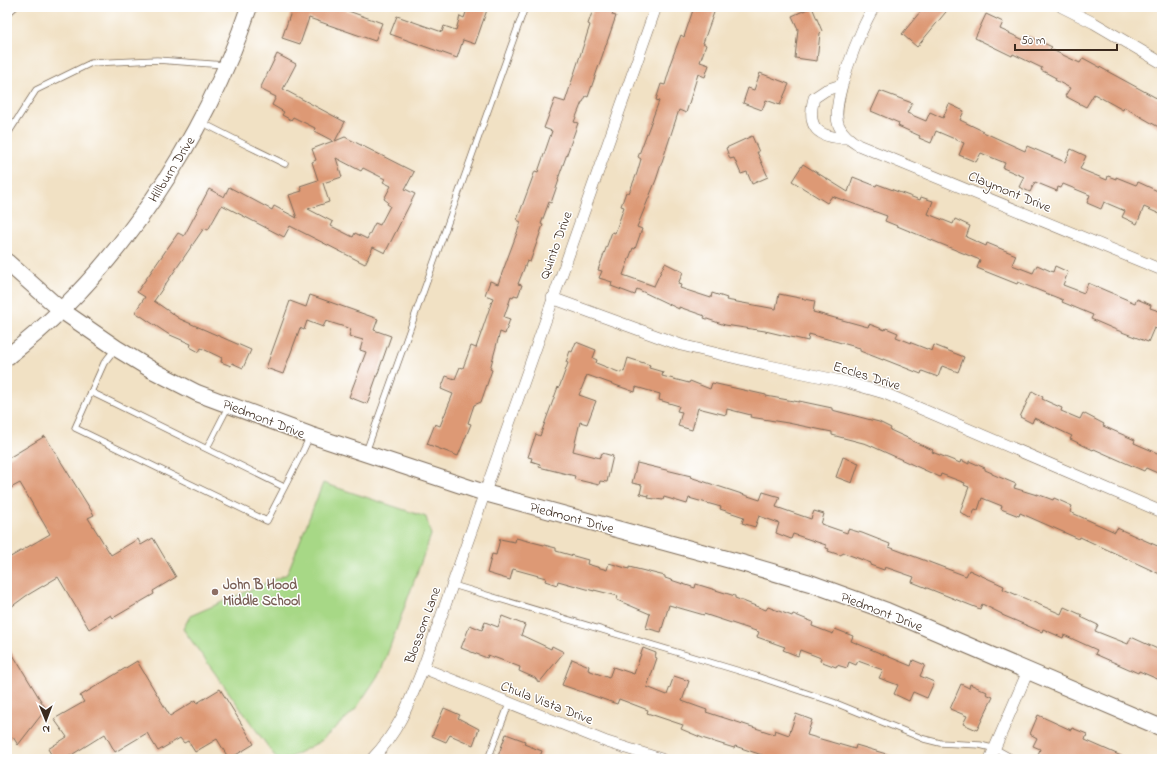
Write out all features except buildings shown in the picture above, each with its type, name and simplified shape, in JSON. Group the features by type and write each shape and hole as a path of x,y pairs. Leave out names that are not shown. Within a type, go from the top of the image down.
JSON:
{"street":[{"name":"Hillburn Drive","path":"7,357 49,322 92,278 129,232 171,172 200,122 227,65 248,7"},
{"name":"Quinto Drive","path":"485,493 552,298 656,7"},
{"path":"1062,7 1094,23 1162,63"},
{"path":"847,138 839,126 837,116 838,99 841,86 871,8"},
{"name":"Claymont Drive","path":"841,86 826,90 814,98 812,119 816,129 823,135 834,138 847,138 858,145 1162,270"},
{"name":"Piedmont Drive","path":"7,262 61,310 116,348 152,370 198,393 365,455 485,493 745,564 810,584 886,611 1162,728"},
{"name":"Eccles Drive","path":"552,298 682,345 758,364 846,382 884,394 1162,512"},
{"name":"Blossom Lane","path":"372,759 384,746 405,713 423,668 485,493"},
{"name":"Chula Vista Drive","path":"423,668 509,704 607,742 661,759"},
{"path":"990,759 1028,671"}],"lane":[{"path":"7,14 15,7"},
{"path":"365,455 524,7"},
{"path":"7,135 36,90 91,63 157,60 227,65"},
{"path":"200,122 285,164"},
{"path":"116,348 104,363 75,428 267,521 310,435"},
{"path":"91,392 284,487"},
{"path":"207,448 229,405"},
{"path":"453,585 756,676 833,702 924,739 940,743 980,744 996,748 1014,759"},
{"path":"488,759 509,704"}],"green space":[{"path":"323,483 426,517 431,535 381,671 355,710 321,741 287,759 277,759 183,629 190,616 287,574"}],"place":[{"name":"John B Hood Middle School","path":"215,592"}]}
